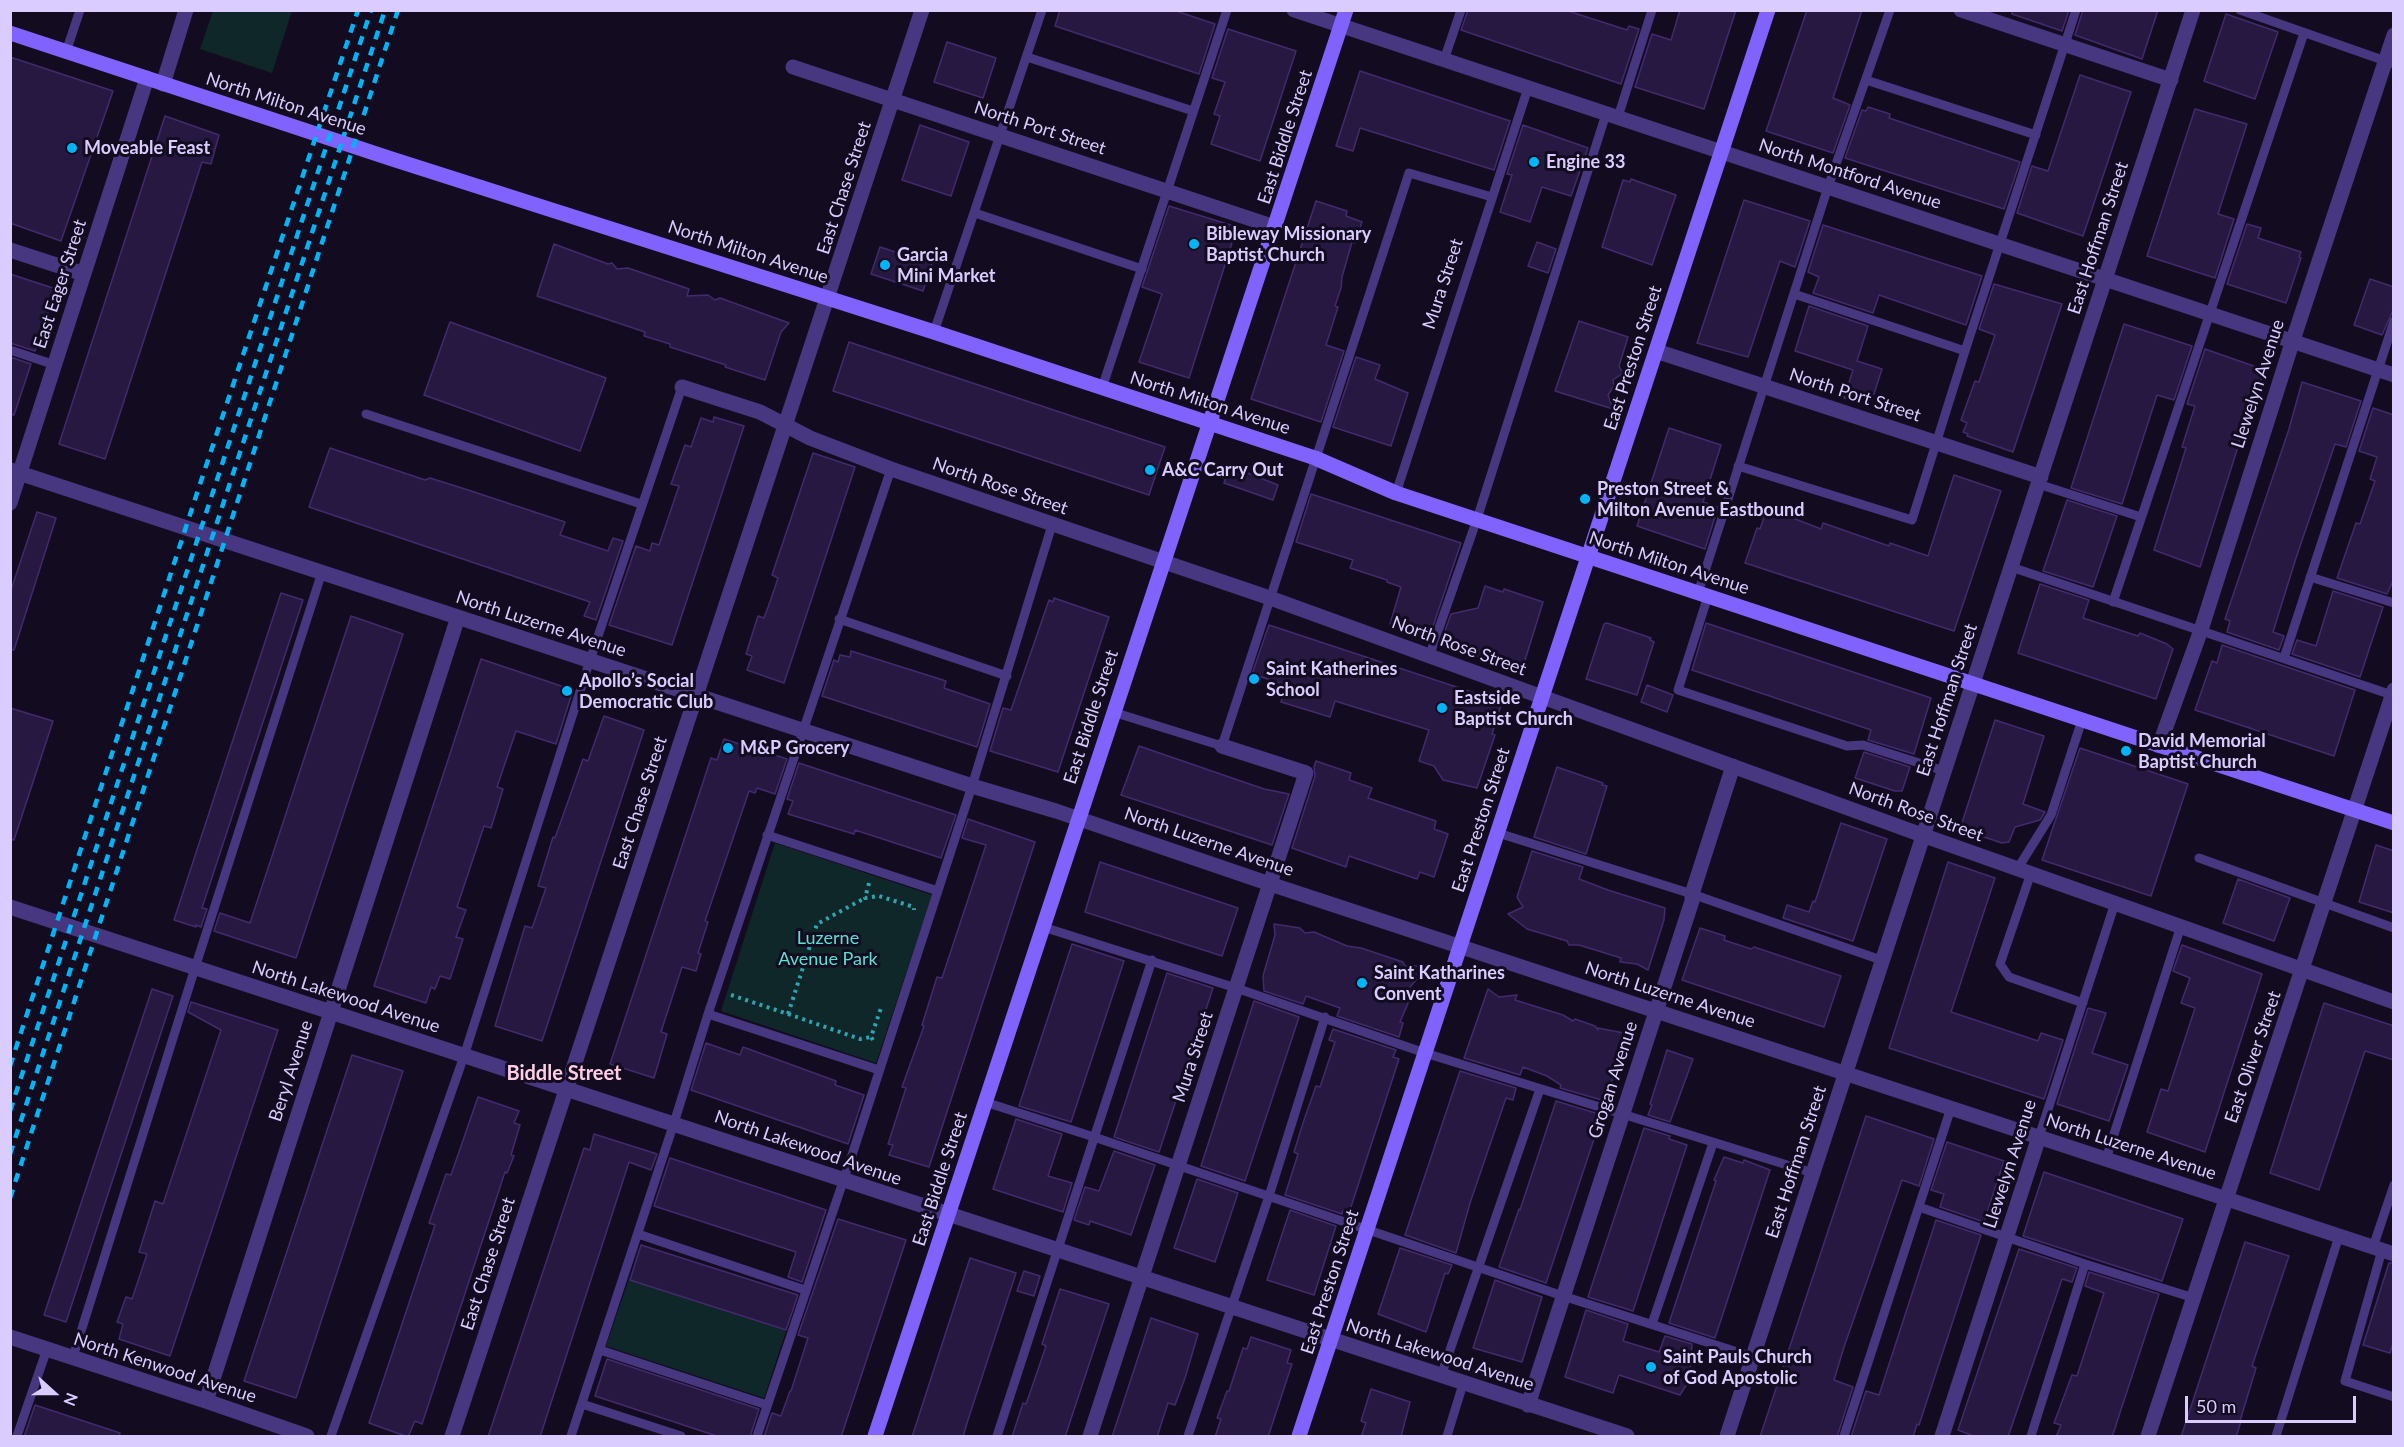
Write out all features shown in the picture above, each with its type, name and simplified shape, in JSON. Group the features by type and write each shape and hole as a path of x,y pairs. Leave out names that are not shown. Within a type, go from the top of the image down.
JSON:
{"street":[{"path":"163,84 186,10"},
{"name":"East Chase Street","path":"452,1437 922,10"},
{"name":"North Montford Avenue","path":"1294,10 2394,375"},
{"name":"East Biddle Street","path":"875,1437 1346,10"},
{"name":"East Preston Street","path":"1299,1437 1768,10"},
{"path":"1961,10 2170,80"},
{"name":"East Hoffman Street","path":"1727,1437 2193,10"},
{"name":"North Milton Avenue","path":"10,33 392,159 934,332 1315,458 1396,493 2394,823"},
{"name":"Llewelyn Avenue","path":"2159,746 2201,630 2293,340 2389,62 2394,35"},
{"name":"North Port Street","path":"793,67 1275,228"},
{"name":"East Eager Street","path":"10,502 15,471 55,364 147,78"},
{"path":"10,250 84,274"},
{"name":"North Port Street","path":"1656,351 1936,442 2039,481"},
{"name":"North Rose Street","path":"681,387 760,412 810,438 891,469 1270,598 1922,835 2394,1002"},
{"name":"North Luzerne Avenue","path":"15,471 972,786 1079,819 2383,1250"},
{"name":"Beryl Avenue","path":"206,1401 458,617"},
{"name":"East Oliver Street","path":"2148,1437 2393,692"},
{"name":"Mura Street","path":"1090,1437 1306,773 1222,746"},
{"name":"Grogan Avenue","path":"1528,1405 1692,901 1692,894 1733,766"},
{"name":"North Lakewood Avenue","path":"10,907 1441,1376 1528,1405 1590,1431 1627,1437"},
{"name":"Llewelyn Avenue","path":"1942,1437 2039,1137"},
{"name":"North Kenwood Avenue","path":"10,1337 206,1401 307,1437"}],"lane":[{"path":"66,52 80,10"},
{"path":"934,332 1042,10"},
{"path":"1102,388 1227,10"},
{"path":"1444,60 1461,10"},
{"path":"1890,10 1828,187 1738,466 1678,690 1847,746 1863,745 1944,771"},
{"path":"1738,466 1912,520 2076,10"},
{"path":"2240,10 2389,62"},
{"path":"1429,657 1612,115 1650,11"},
{"path":"2113,602 2304,33"},
{"path":"1027,57 1193,111"},
{"path":"1866,80 2036,135"},
{"name":"Mura Street","path":"1396,493 1528,88"},
{"path":"1113,712 1222,746 1409,173 1492,197"},
{"path":"975,213 1142,269"},
{"path":"1794,294 1965,351"},
{"path":"2284,658 2394,321"},
{"path":"10,350 55,364"},
{"path":"331,1437 464,1056 590,660 681,387"},
{"path":"366,414 641,504"},
{"path":"571,1437 767,835 891,469"},
{"path":"2039,481 2141,517"},
{"path":"757,1437 972,786 1052,525"},
{"path":"2011,567 2393,692"},
{"path":"73,1357 322,572"},
{"path":"2310,577 2394,603"},
{"path":"839,619 1007,676"},
{"path":"2082,720 2051,815 2024,871 2000,964 2009,977 2083,1003"},
{"path":"1498,833 1692,894 1881,960"},
{"path":"767,835 938,891"},
{"path":"2199,858 2394,928"},
{"name":"Llewelyn Avenue","path":"2039,1137 2115,903"},
{"path":"2106,1159 2181,926"},
{"path":"1043,927 1152,960 1425,1053 1813,1173"},
{"path":"997,1437 1152,960"},
{"path":"708,1014 879,1070"},
{"path":"1188,1437 1269,1196 1324,1017"},
{"path":"1441,1376 1540,1089"},
{"path":"986,1102 1563,1296 1753,1357"},
{"path":"1844,1437 1951,1108"},
{"path":"1652,1324 1713,1143"},
{"path":"2394,1185 2383,1250 2345,1381 2394,1397"},
{"path":"1919,1207 2085,1264 2194,1298"},
{"path":"638,1234 805,1290"},
{"path":"2276,1437 2339,1236"},
{"path":"2031,1437 2085,1264"},
{"path":"17,1437 47,1349"},
{"path":"600,1350 767,1405"},
{"path":"1447,1437 1463,1384"},
{"path":"582,1404 681,1437"}],"path":[{"path":"865,898 872,870"},
{"path":"788,1014 817,924 865,898 879,896 915,907 911,918"},
{"path":"716,990 860,1039 871,1037"},
{"path":"871,1037 882,1005"},
{"path":"871,1037 884,1056"}],"green space":[{"path":"213,11 292,11 272,73 200,49"},
{"name":"Luzerne Avenue Park","path":"775,843 932,895 876,1063 721,1011"},
{"path":"629,1279 786,1331 764,1398 606,1346"}],"building":[{"path":"1060,10 1173,10 1215,24 1199,74 1055,26"},
{"path":"1468,10 1565,10 1627,30 1629,26 1639,29 1621,84 1461,30"},
{"path":"1680,10 1736,10 1704,109 1635,87 1652,34 1671,40"},
{"path":"1807,10 1862,10 1833,98 1850,105 1833,153 1766,131"},
{"path":"2012,10 2069,10 2062,31 2012,14"},
{"path":"2083,10 2158,10 2142,59 2075,35"},
{"path":"2226,14 2278,32 2255,99 2204,81"},
{"path":"1228,29 1296,51 1260,161 1211,144 1220,116 1214,114 1225,82 1212,78"},
{"path":"947,42 996,58 983,98 934,82"},
{"name":"Moveable Feast","path":"10,57 113,91 61,241 10,223"},
{"path":"1360,71 1510,121 1494,170 1360,128 1353,151 1336,146"},
{"path":"2080,75 2131,92 2083,236 2017,213 2032,166 2048,171"},
{"path":"1868,107 1890,114 1889,118 2020,162 2004,209 1845,158 1862,110 1866,111"},
{"path":"2195,109 2247,124 2218,214 2234,219 2215,278 2147,256"},
{"path":"165,116 219,135 211,164 202,162 105,459 59,444"},
{"path":"920,125 969,142 951,196 902,180"},
{"name":"Engine 33","path":"1523,125 1588,148 1571,196 1542,187 1530,222 1500,212 1512,175 1507,174"},
{"path":"1631,179 1676,195 1652,265 1602,247 1623,180 1630,182"},
{"path":"1744,200 1810,221 1795,267 1780,261 1748,357 1697,343"},
{"path":"1316,201 1347,211 1346,216 1362,222 1355,243 1352,242 1335,306 1338,307 1326,345 1344,351 1321,422 1251,399"},
{"path":"1169,206 1237,227 1189,378 1139,362 1162,294 1142,287"},
{"path":"2247,224 2261,228 2258,238 2301,252 2286,303 2227,284"},
{"path":"1823,225 1982,276 1966,325 1879,295 1873,313 1813,293 1819,277 1808,272"},
{"path":"1537,242 1556,249 1548,273 1528,266"},
{"path":"554,244 608,264 612,263 617,269 628,268 689,289 687,296 708,295 715,300 720,298 789,323 781,332 765,380 670,347 670,344 644,336 645,332 537,296"},
{"path":"880,247 932,264 923,291 871,274"},
{"path":"10,274 56,289 35,351 10,343"},
{"path":"2370,279 2394,287 2394,308 2382,335 2354,325"},
{"path":"1994,284 2062,304 2013,452 1967,436 1968,434 1963,432 1967,423 1961,420 1975,381 1979,382 1995,335 1979,329"},
{"path":"1809,306 1868,326 1857,361 1882,369 1872,400 1858,402 1844,398 1853,370 1795,351"},
{"path":"1579,321 1628,337 1619,366 1623,373 1613,380 1614,386 1608,395 1613,409 1555,391"},
{"path":"450,322 606,378 580,451 424,395"},
{"path":"2124,324 2192,346 2174,400 2157,395 2122,504 2071,488"},
{"path":"849,342 1165,447 1149,495 833,391"},
{"path":"2205,349 2265,370 2248,415 2200,567 2154,550 2186,448 2182,447 2195,406 2187,404"},
{"path":"10,357 31,364 14,415 10,414"},
{"path":"1356,357 1380,365 1375,379 1408,393 1391,446 1333,427"},
{"path":"2302,382 2361,401 2346,447 2335,444 2296,558 2273,632 2284,636 2279,650 2227,632 2230,621 2225,619 2289,429"},
{"path":"2373,408 2394,415 2394,579 2387,594 2337,578 2356,523 2360,524 2375,481 2370,479 2377,457 2359,451"},
{"path":"714,417 744,426 672,645 609,625 636,546 650,551 652,543 659,545 679,486 671,484 685,445 691,447 701,418 713,422"},
{"path":"1669,428 1721,445 1703,502 1718,507 1705,549 1637,526"},
{"path":"330,448 425,480 430,478 565,522 560,535 608,551 613,538 623,541 596,620 584,616 590,602 309,507"},
{"path":"813,453 855,467 784,683 747,670 752,656 746,654 758,616 764,618 778,578 772,575"},
{"path":"1230,466 1278,485 1273,500 1224,483"},
{"path":"1954,475 2001,491 1954,631 1745,563 1757,528 1760,529 1767,508 1821,529 1823,523 1889,546 1890,543 1928,556"},
{"path":"1311,494 1461,543 1429,638 1390,624 1401,587 1350,568 1353,560 1296,542"},
{"path":"2067,500 2117,516 2093,587 2043,571"},
{"path":"37,512 56,518 14,650 10,649 10,593"},
{"path":"2040,584 2089,600 2083,618 2138,636 2140,633 2167,644 2173,649 2156,699 2018,653"},
{"path":"1485,586 1503,592 1504,589 1543,602 1522,670 1441,642 1451,614 1478,608"},
{"path":"2333,591 2383,607 2360,677 2292,654 2297,640 2316,646"},
{"path":"281,593 303,600 202,908 207,909 201,927 196,925 196,927 174,920"},
{"path":"1054,598 1109,617 1058,772 990,751 1003,708 1011,710 1049,600 1053,602"},
{"path":"351,616 403,634 296,958 214,931 220,913 250,923"},
{"path":"1607,623 1651,638 1650,640 1654,642 1637,695 1586,679 1604,624"},
{"path":"1706,623 1931,698 1914,754 1868,740 1871,730 1692,670"},
{"path":"1269,625 1502,702 1492,734 1495,735 1477,788 1443,780 1434,766 1419,761 1429,730 1335,701 1330,717 1281,702 1286,685 1252,674"},
{"path":"2222,645 2355,690 2334,756 2195,710 2212,661 2217,663"},
{"path":"851,651 946,681 944,688 990,704 977,747 822,696 834,660 838,662 840,655 850,657"},
{"path":"481,659 573,690 556,744 516,731 497,787 503,789 491,828 484,826 457,907 466,910 456,937 463,939 450,979 440,976 435,989 431,987 426,1003 374,986"},
{"path":"1647,685 1673,695 1667,712 1641,702"},
{"path":"10,708 53,721 14,840 10,839"},
{"path":"604,716 644,730 542,1041 495,1026 525,926 532,928 546,888 538,886 553,837 555,838 583,759 588,761"},
{"path":"1995,720 2044,736 2023,804 2045,812 2040,820 2015,827 2009,842 2002,843 1960,829"},
{"path":"724,739 787,759 775,794 757,788 755,793 749,791 705,921 708,922 698,953 701,954 696,971 682,967 661,1032 667,1034 654,1078 610,1064 711,758 717,760"},
{"path":"1139,746 1264,789 1289,794 1272,845 1121,795"},
{"path":"2080,748 2188,784 2151,896 2042,860"},
{"path":"1864,752 1910,767 1902,791 1895,791 1855,778"},
{"path":"1316,761 1351,773 1349,780 1372,788 1368,798 1436,821 1434,829 1448,834 1434,877 1420,872 1417,879 1349,856 1346,867 1292,848 1315,776"},
{"path":"799,763 956,815 941,858 855,830 854,834 788,814 793,801 787,799"},
{"path":"1557,767 1607,786 1586,854 1534,837"},
{"path":"968,819 1035,842 929,1167 889,1155 893,1145 888,1144 906,1088 902,1087 924,1026 922,1025 937,977 942,978 986,845 962,838"},
{"path":"1841,823 1887,839 1853,941 1783,918 1787,905 1809,912 1813,901 1815,902"},
{"path":"2376,845 2394,851 2394,913 2359,902"},
{"path":"1532,851 1583,867 1579,879 1665,908 1664,920 1648,970 1637,964 1620,962 1621,958 1579,945 1569,945 1567,941 1527,929 1508,914 1523,907 1517,897"},
{"path":"1100,862 1238,908 1222,956 1085,912"},
{"path":"1948,862 1995,878 1951,1012 2038,1041 2041,1033 2063,1040 2044,1099 1889,1048"},
{"path":"2238,879 2290,898 2274,941 2223,923"},
{"path":"1274,924 1300,928 1305,933 1314,932 1347,946 1361,948 1403,962 1405,966 1429,966 1409,988 1412,994 1400,1022 1403,1023 1399,1037 1337,1016 1340,1008 1306,996 1303,1004 1264,991 1263,976 1275,935"},
{"path":"1700,928 1725,936 1724,940 1751,949 1754,947 1841,976 1824,1027 1682,980"},
{"path":"1072,944 1124,961 1071,1122 1019,1106"},
{"path":"2182,945 2262,974 2205,1152 2147,1132 2161,1089 2168,1091 2195,1008 2181,1003 2190,978 2173,971"},
{"path":"1167,973 1213,988 1159,1152 1114,1137"},
{"path":"152,989 173,996 66,1322 44,1315"},
{"path":"1488,989 1499,997 1517,995 1515,1000 1563,1015 1573,1021 1575,1019 1595,1026 1598,1030 1598,1028 1629,1034 1605,1101 1560,1088 1561,1085 1547,1076 1523,1067 1520,1075 1464,1058"},
{"path":"1254,1001 1299,1017 1245,1181 1201,1166"},
{"path":"191,1002 278,1030 170,1356 119,1339 123,1324 117,1322 126,1297 132,1299 147,1254 139,1252 155,1201 163,1204 221,1030 188,1012"},
{"path":"2324,1003 2394,1026 2394,1060 2365,1051 2319,1190 2270,1173"},
{"path":"2088,1008 2106,1013 2092,1053 2128,1065 2109,1121 2057,1104"},
{"path":"1333,1029 1396,1050 1393,1057 1399,1059 1349,1213 1343,1211 1342,1214 1285,1195 1298,1154 1294,1152 1303,1123 1316,1086 1320,1087 1335,1042 1329,1040"},
{"path":"706,1043 740,1055 743,1047 836,1081 835,1085 864,1095 848,1144 691,1090"},
{"path":"1667,1050 1693,1059 1670,1122 1648,1115"},
{"path":"352,1055 403,1071 296,1398 244,1381"},
{"path":"1460,1071 1516,1088 1513,1100 1506,1098 1470,1203 1456,1253 1405,1235"},
{"path":"478,1097 519,1111 514,1123 520,1125 511,1155 514,1156 507,1173 505,1172 422,1424 415,1421 408,1437 369,1423 435,1225 429,1223 446,1174 451,1175"},
{"path":"1556,1101 1602,1115 1546,1283 1499,1267"},
{"path":"1866,1116 1934,1139 1919,1186 1902,1180 1844,1347 1834,1380 1853,1387 1837,1437 1760,1437"},
{"path":"1016,1119 1062,1134 1048,1176 1072,1183 1063,1212 993,1189"},
{"path":"1644,1128 1670,1136 1669,1139 1687,1145 1633,1311 1588,1297"},
{"path":"594,1134 657,1154 651,1170 629,1162 540,1437 488,1437 584,1148 590,1150"},
{"path":"1947,1142 2004,1161 1984,1222 1940,1207 1944,1194 1931,1190"},
{"path":"1114,1151 1155,1165 1131,1235 1090,1221 1089,1225 1074,1220 1085,1187 1099,1191"},
{"path":"1724,1157 1743,1163 1744,1160 1770,1170 1715,1338 1669,1323 1716,1181 1714,1180"},
{"path":"670,1158 826,1210 802,1282 788,1277 796,1252 654,1206"},
{"path":"2044,1172 2183,1219 2162,1281 2023,1236"},
{"path":"1197,1179 1238,1193 1215,1262 1174,1248"},
{"path":"1290,1210 1336,1226 1314,1295 1267,1280"},
{"path":"838,1219 906,1240 841,1437 764,1437 772,1413 781,1416 791,1391 808,1338 798,1335"},
{"path":"1936,1220 1981,1235 1919,1425 1917,1424 1913,1437 1851,1437 1866,1391 1879,1395"},
{"path":"2245,1242 2289,1256 2252,1366 2256,1368 2236,1437 2181,1437"},
{"path":"641,1245 798,1295 786,1330 630,1280"},
{"path":"1400,1248 1452,1265 1448,1274 1445,1273 1426,1332 1378,1314"},
{"path":"2019,1249 2077,1268 2072,1282 2062,1279 2008,1437 1976,1437 1958,1430"},
{"path":"970,1258 1016,1273 963,1437 912,1437"},
{"path":"2389,1263 2394,1263 2394,1340 2390,1353 2363,1345"},
{"path":"1024,1271 1040,1276 1034,1296 1017,1291"},
{"path":"2089,1272 2159,1294 2112,1437 2056,1437 2061,1425 2054,1423 2072,1375 2077,1376 2104,1293 2085,1286"},
{"path":"1495,1280 1542,1297 1522,1362 1473,1348"},
{"path":"1060,1289 1109,1304 1065,1437 1012,1437 1046,1346 1042,1344"},
{"path":"1586,1310 1628,1324 1623,1341 1659,1352 1665,1336 1692,1344 1690,1379 1680,1395 1619,1375 1613,1393 1565,1377"},
{"path":"1151,1318 1198,1334 1185,1378 1175,1405 1168,1403 1157,1437 1112,1437"},
{"path":"1251,1337 1291,1350 1287,1363 1292,1364 1268,1437 1215,1437 1221,1419 1217,1418 1227,1391 1229,1391 1243,1348 1247,1349"},
{"path":"607,1359 759,1409 750,1437 720,1437 595,1396"},
{"path":"1371,1389 1410,1402 1401,1437 1361,1437 1366,1423 1361,1421"},
{"path":"35,1405 120,1433 119,1437 24,1437"}],"railway":[{"path":"10,1066 358,10"},
{"path":"10,1111 371,10"},
{"path":"10,1154 385,10"},
{"path":"10,1198 398,10"}],"place":[{"name":"Moveable Feast","path":"72,148"},
{"name":"Engine 33","path":"1534,162"},
{"name":"Bibleway Missionary Baptist Church","path":"1194,244"},
{"name":"Garcia Mini Market","path":"885,265"},
{"name":"A&C Carry Out","path":"1150,470"},
{"name":"Preston Street & Milton Avenue Eastbound","path":"1585,499"},
{"name":"Saint Katherines School","path":"1254,679"},
{"name":"Apollo’s Social Democratic Club","path":"567,691"},
{"name":"Eastside Baptist Church","path":"1442,708"},
{"name":"M&P Grocery","path":"728,748"},
{"name":"David Memorial Baptist Church","path":"2126,751"},
{"name":"Saint Katharines Convent","path":"1362,983"},
{"name":"Saint Pauls Church of God Apostolic","path":"1651,1367"}],"district":[{"name":"Biddle Street","path":"564,1074"}]}
